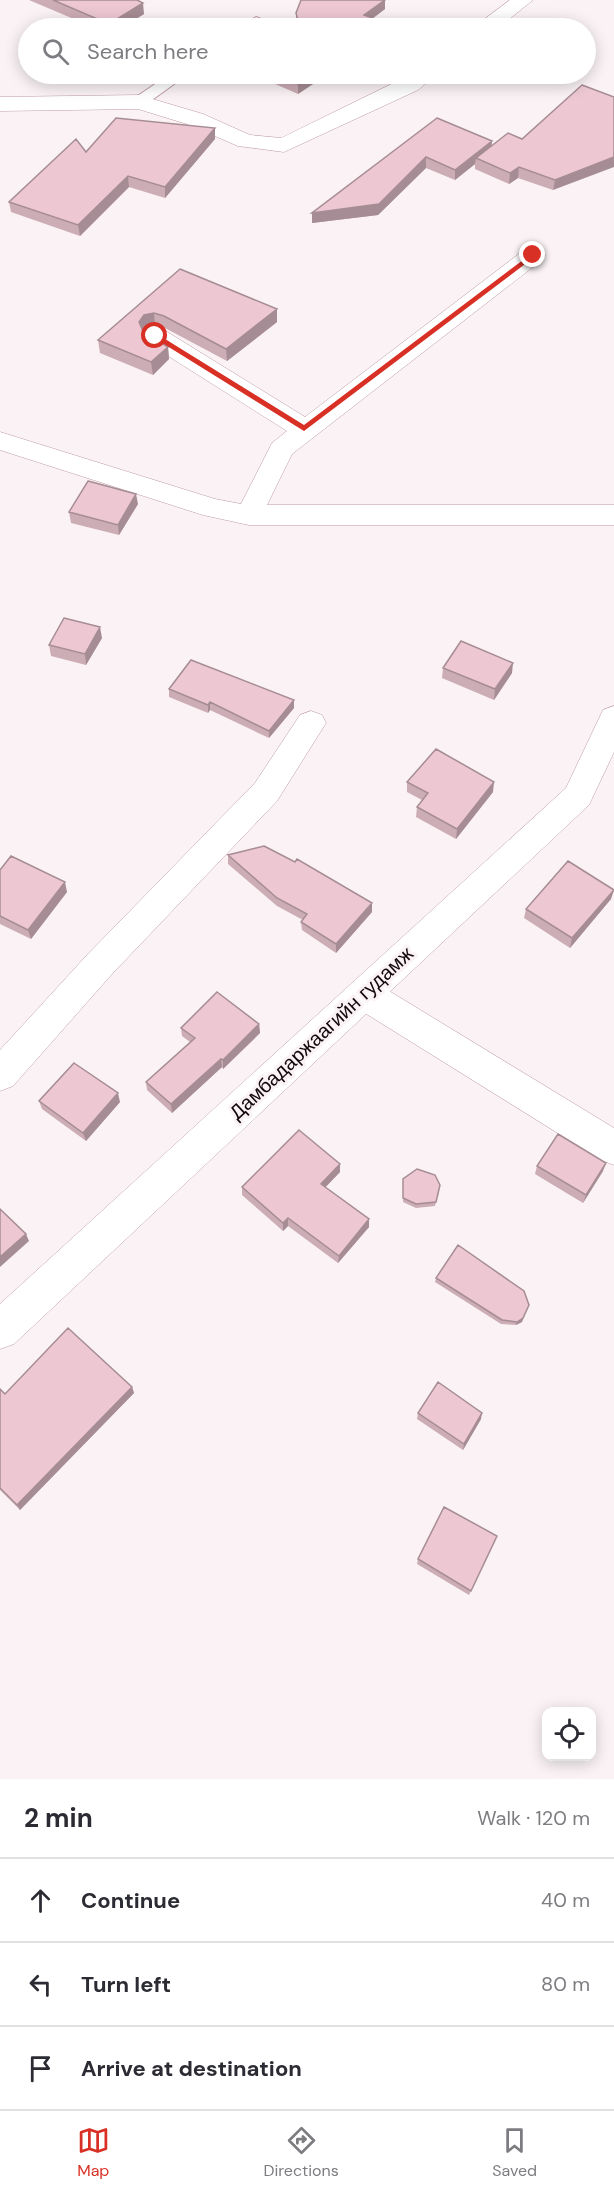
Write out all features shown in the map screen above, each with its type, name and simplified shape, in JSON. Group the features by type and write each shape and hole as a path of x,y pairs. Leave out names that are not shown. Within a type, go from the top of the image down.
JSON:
{"street":[{"path":"499,18 523,0"},
{"path":"0,104 139,102 195,119 246,141 284,145 413,84"},
{"path":"249,514 281,449 304,429 533,255"},
{"path":"155,336 304,429"},
{"path":"0,441 213,508 249,514 614,514"},
{"name":"Дамбадаржаагийн гудамж","path":"0,1330 578,796 614,718"},
{"path":"0,1075 100,964 266,792 311,723"},
{"path":"364,994 614,1148"}],"lane":[{"path":"139,102 165,84"}],"building":[{"path":"53,0 137,0 143,3 119,18 95,18"},
{"path":"301,0 385,0 364,15 372,18 297,18 296,13"},
{"path":"582,85 614,97 614,157 555,180 519,167 510,173 476,158 508,133 522,139"},
{"path":"116,118 215,128 165,187 128,176 78,225 9,202 76,139 86,152"},
{"path":"437,118 492,141 455,170 426,157 379,204 312,213"},
{"path":"180,269 277,309 226,349 164,316 154,313 144,315 139,322 143,331 168,347 151,362 98,340"},
{"path":"88,481 136,494 118,525 69,512"},
{"path":"64,618 100,627 85,654 49,645"},
{"path":"461,641 513,663 495,689 443,668"},
{"path":"191,660 294,700 269,731 210,702 208,705 169,689"},
{"path":"436,749 494,782 457,829 417,807 428,793 407,782"},
{"path":"264,846 295,862 297,859 372,903 336,944 301,922 307,914 277,898 228,855"},
{"path":"11,856 65,882 28,930 0,916 0,870"},
{"path":"568,861 614,890 572,938 526,909"},
{"path":"217,992 259,1024 223,1060 221,1059 171,1104 146,1082 195,1038 181,1028"},
{"path":"74,1063 118,1093 83,1133 39,1101"},
{"path":"299,1130 340,1164 321,1184 369,1219 339,1256 288,1218 283,1223 242,1187"},
{"path":"558,1134 606,1163 586,1195 537,1166"},
{"path":"417,1169 435,1175 440,1185 436,1202 416,1204 403,1198 403,1179"},
{"path":"0,1209 26,1234 0,1257"},
{"path":"458,1245 524,1291 529,1305 523,1318 517,1322 502,1320 436,1278"},
{"path":"68,1328 132,1387 17,1505 0,1488 0,1389 5,1394"},
{"path":"438,1382 482,1413 464,1444 418,1413"},
{"path":"444,1507 497,1536 471,1591 418,1559"}],"route":[{"path":"155,336 304,429 533,255"}]}
